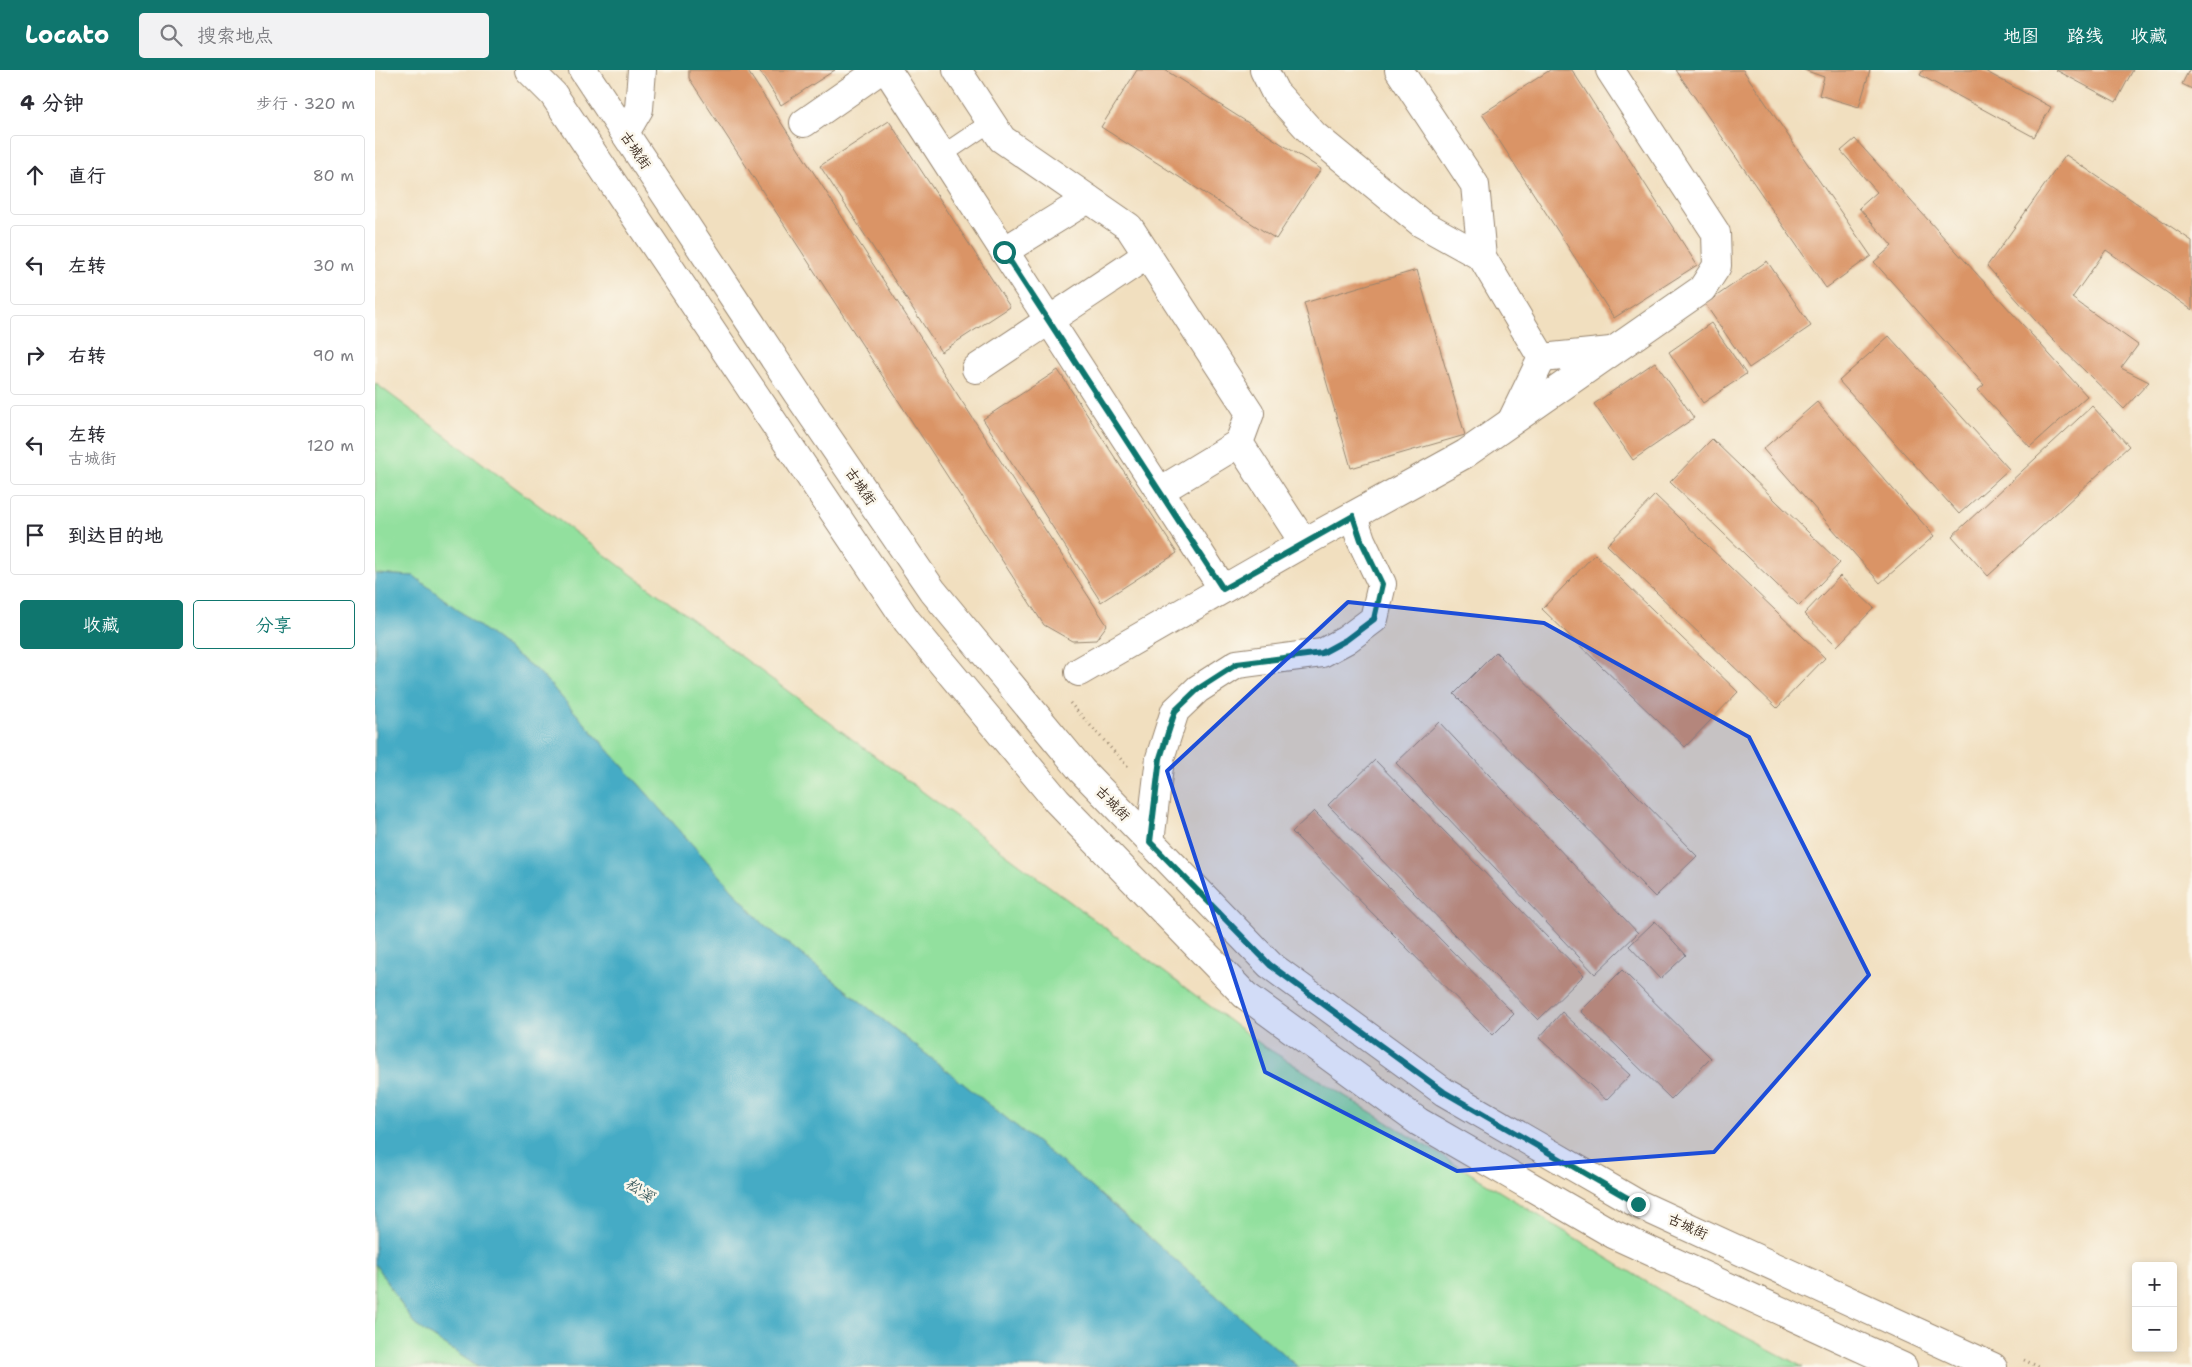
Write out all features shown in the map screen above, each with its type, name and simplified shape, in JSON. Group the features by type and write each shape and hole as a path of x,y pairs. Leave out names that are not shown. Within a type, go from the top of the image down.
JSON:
{"street":[{"path":"529,70 553,94 907,621 1057,801 1245,995 1419,1122 1613,1234 1903,1367"},
{"name":"古城街","path":"583,70 797,393 932,590 1082,771 1270,965 1444,1092 1638,1204 1993,1367"},
{"path":"625,133 639,109 642,70"},
{"path":"804,123 881,70"},
{"path":"887,70 1223,589"},
{"path":"957,70 1002,139 1129,227 1250,413 1239,443 1160,491"},
{"path":"1264,70 1275,92 1314,135 1421,223 1482,257"},
{"path":"1399,70 1475,185 1482,257 1542,358"},
{"path":"1079,672 1304,543 1465,454 1702,289 1717,266 1716,233 1610,70"},
{"path":"1004,252 1088,199"},
{"path":"976,369 1147,255"},
{"path":"1542,358 1613,351"},
{"path":"1511,422 1542,358"},
{"path":"1239,443 1304,543"},
{"path":"1150,842 1160,758 1175,711 1198,689 1237,664 1322,653 1346,640 1374,619 1382,584 1361,540 1353,516"}],"lane":[{"path":"942,155 991,122"}],"path":[{"path":"1064,696 1155,797"},
{"path":"2021,1358 2039,1367"}],"highlighted area":[{"path":"1348,602 1544,623 1749,737 1869,975 1714,1152 1457,1171 1265,1072 1167,771"}],"green space":[{"path":"375,383 1262,1045 1684,1305 1803,1367 1298,1367 1080,1177 762,923 540,673 414,576 375,574"},
{"path":"375,1264 415,1325 478,1367 375,1367"}],"water":[{"name":"松溪","path":"375,574 414,576 540,673 762,923 1080,1177 1298,1367 478,1367 415,1325 375,1264"}],"building":[{"path":"689,70 747,70 1107,625 1096,640 1072,641 1044,625 689,78"},
{"path":"759,70 835,70 781,105"},
{"path":"1137,70 1165,70 1321,169 1276,239 1101,127"},
{"path":"1550,70 1572,70 1697,265 1614,318 1482,114"},
{"path":"1676,70 1743,70 1871,256 1826,288"},
{"path":"1804,70 1870,70 1859,107 1819,95 1824,77"},
{"path":"1923,70 1983,70 2051,107 2034,137 1920,75"},
{"path":"2056,70 2133,70 2116,102"},
{"path":"2189,70 2192,70 2192,89 2182,84"},
{"path":"889,121 1010,307 941,352 820,166"},
{"path":"1855,139 2087,396 2030,447 1978,390 1984,385 1874,262 1892,246 1859,208 1877,192 1841,151"},
{"path":"2066,155 2192,241 2192,310 2106,250 2072,298 2138,345 2121,368 2149,382 2124,409 2051,338 1987,266"},
{"path":"1767,261 1811,326 1749,368 1705,304"},
{"path":"1417,270 1465,435 1351,468 1304,303"},
{"path":"1711,323 1746,374 1703,403 1669,352"},
{"path":"1889,336 2009,469 1959,514 1839,381"},
{"path":"1655,362 1694,418 1633,460 1594,404"},
{"path":"1058,370 1177,553 1101,602 983,419"},
{"path":"1817,402 1934,536 1880,583 1763,449"},
{"path":"2092,406 2129,446 1988,576 1952,536"},
{"path":"1712,439 1840,563 1799,606 1670,482"},
{"path":"1655,495 1825,658 1777,708 1607,545"},
{"path":"1595,554 1738,692 1685,747 1542,609"},
{"path":"1840,576 1874,608 1837,646 1804,614"},
{"path":"1496,652 1697,856 1655,897 1454,694"},
{"path":"1439,722 1638,933 1595,974 1396,763"},
{"path":"1375,760 1584,975 1538,1020 1328,805"},
{"path":"1314,811 1514,1014 1493,1035 1292,832"},
{"path":"1655,921 1686,955 1660,979 1629,946"},
{"path":"1622,970 1711,1058 1671,1099 1581,1011"},
{"path":"1562,1012 1630,1075 1606,1100 1539,1038"}],"route":[{"path":"1004,252 1223,589 1353,516 1361,540 1382,584 1374,619 1346,640 1322,653 1237,664 1198,689 1175,711 1160,758 1150,842 1270,965 1444,1092 1638,1204"}]}
